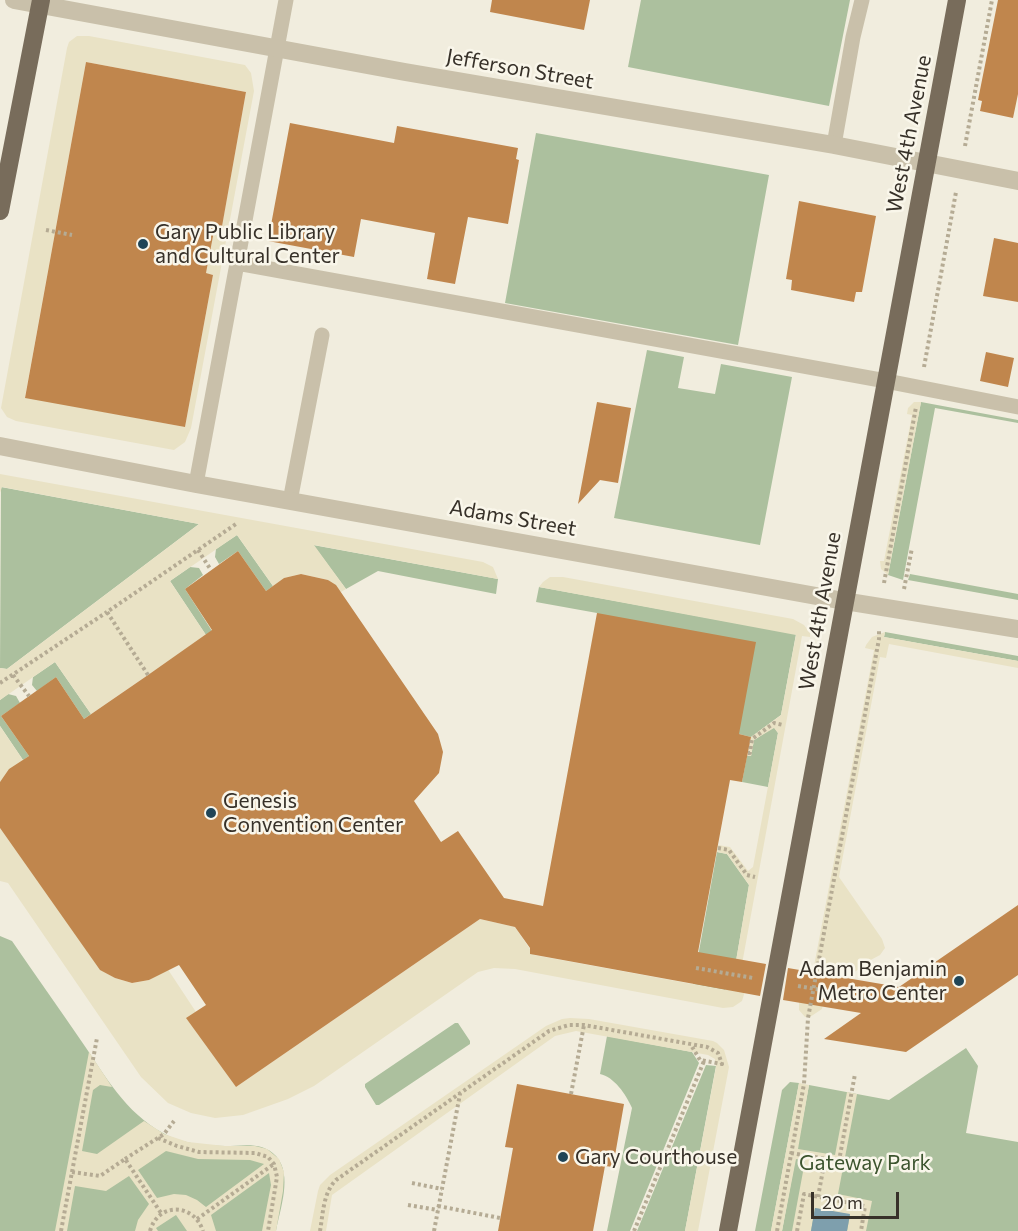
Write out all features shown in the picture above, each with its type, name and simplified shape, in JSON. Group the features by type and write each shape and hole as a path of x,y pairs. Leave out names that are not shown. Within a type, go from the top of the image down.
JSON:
{"main road":[{"name":"West 4th Avenue","path":"728,1231 957,0"},
{"path":"0,211 40,2"}],"street":[{"name":"Jefferson Street","path":"15,0 40,2 405,72 834,145 1018,181"},
{"name":"Adams Street","path":"0,446 195,484 844,601 1018,629"}],"lane":[{"path":"195,484 286,0"},
{"path":"834,145 853,37 862,0"},
{"path":"237,263 1018,407"},
{"path":"290,501 322,335"}],"path":[{"path":"964,149 992,0"},
{"path":"46,230 72,235"},
{"path":"0,683 236,524"},
{"path":"900,610 912,548"},
{"path":"198,550 211,570"},
{"path":"108,612 148,675"},
{"path":"777,1231 804,1084 808,1018 879,634"},
{"path":"13,675 29,696"},
{"path":"748,753 750,753 752,739 774,723 783,725"},
{"path":"718,848 729,850 747,876 755,877"},
{"path":"320,1231 326,1194 330,1186 549,1031 569,1025 584,1025 692,1045 713,1049 718,1053 722,1064 700,1060 692,1045"},
{"path":"571,1094 584,1025"},
{"path":"61,1231 98,1038"},
{"path":"634,1231 704,1061"},
{"path":"791,1153 839,1161 855,1074"},
{"path":"434,1231 460,1094"},
{"path":"72,1172 100,1176 158,1138 174,1121"},
{"path":"158,1138 200,1152 262,1155 274,1164 277,1185 268,1231"},
{"path":"125,1159 161,1214"},
{"path":"818,1197 825,1159"},
{"path":"197,1219 274,1164"},
{"path":"412,1183 442,1189"},
{"path":"797,1231 804,1194 865,1206 861,1231"},
{"path":"408,1205 500,1218"},
{"path":"150,1231 161,1214 177,1209 187,1211 197,1219 203,1231"}],"green space":[{"path":"641,0 850,0 829,106 628,67"},
{"path":"536,133 769,175 738,345 505,303"},
{"path":"647,350 684,357 678,388 715,394 721,364 792,377 760,545 614,518"},
{"path":"921,402 1018,420 1018,423 935,408 903,580 888,575"},
{"path":"1,487 199,524 7,669 0,668"},
{"path":"237,535 273,586 266,591 238,551 219,564 215,557 216,549"},
{"path":"313,545 498,579 496,594 378,571 346,589"},
{"path":"190,567 199,568 203,575 185,589 212,631 206,635 170,581"},
{"path":"910,574 1018,594 1018,600 908,580"},
{"path":"539,587 796,634 781,715 751,737 739,734 597,613 536,602"},
{"path":"885,632 1018,656 1018,661 884,637"},
{"path":"55,662 91,714 84,719 56,677 37,691 32,685 33,677"},
{"path":"8,694 16,696 20,703 1,716 29,756 23,760 0,726 0,700"},
{"path":"774,727 778,733 768,787 742,782 747,756 751,756 754,740"},
{"path":"717,852 727,854 749,885 736,961 726,990 693,984"},
{"path":"0,936 12,941 108,1081 138,1115 163,1133 185,1142 225,1146 258,1146 271,1151 276,1156 281,1164 285,1182 276,1231 0,1231"},
{"path":"458,1023 470,1044 376,1105 365,1084"},
{"path":"607,1036 692,1052 699,1063 630,1231 607,1231 632,1108 619,1087 600,1074"},
{"name":"Gateway Park","path":"966,1048 978,1066 966,1133 1018,1142 1018,1231 782,1231 809,1085 889,1100"},
{"path":"706,1065 716,1066 685,1231 637,1231"},
{"path":"790,1082 799,1083 771,1231 755,1231 782,1090"}],"shaded area":[{"path":"77,36 89,36 245,65 251,73 254,91 191,428 185,442 174,450 16,421 7,417 1,408 69,42","holes":["86,62 246,92 221,231 214,231 206,273 213,275 185,427 25,397"]},
{"path":"914,402 921,402 888,575 881,569 880,561 884,561 912,415 907,414 908,408"},
{"path":"0,474 483,562 493,567 498,579 314,545 346,589 341,592 328,580 301,574 284,578 273,586 237,535 170,581 206,635 91,714 55,662 0,700 0,668 7,669 199,524 2,487 0,493"},
{"path":"550,577 563,577 793,619 804,625 810,633 810,637 802,636 742,964 745,991 742,1001 733,1007 723,1008 515,969 494,968 478,972 314,1086 288,1099 243,1115 215,1118 191,1113 168,1103 141,1077 8,883 0,881 0,828 101,970 115,978 132,983 149,980 167,968 196,1012 187,1019 236,1087 480,919 515,927 534,955 725,990 730,967 736,961 749,885 727,854 717,852 718,845 730,847 748,871 753,867 778,733 774,728 754,740 751,756 747,756 751,737 781,715 796,635 539,587"},
{"path":"885,632 884,637 1018,661 1018,668 889,644 886,658 880,657 839,877 882,939 885,948 880,955 863,964 825,992 822,1009 810,1017 805,1017 799,1010 799,1002 807,1003 874,650 865,648 872,637"},
{"path":"0,726 23,760 0,782"},
{"path":"570,1018 589,1019 713,1041 724,1050 729,1067 698,1231 685,1231 716,1067 715,1059 708,1055 576,1031 555,1036 332,1195 326,1231 310,1231 320,1185 330,1175 546,1026"},
{"path":"89,1052 112,1087 100,1085 93,1090 82,1151 97,1154 144,1121 164,1134 188,1142 255,1146 267,1149 279,1159 284,1172 276,1231 262,1231 271,1185 269,1173 211,1215 216,1231 187,1231 176,1215 156,1228 158,1231 135,1231 138,1220 149,1204 129,1176 106,1191 75,1186 67,1231 55,1231","holes":["166,1151 198,1159 250,1160 264,1164 206,1207 186,1195 174,1194 157,1198 138,1170"]},
{"path":"799,1083 809,1085 798,1149 835,1155 847,1092 857,1094 838,1194 872,1201 866,1231 847,1231 850,1215 815,1208 811,1231 792,1231 805,1161 796,1159 782,1231 771,1231"}],"water":[{"path":"815,1208 850,1214 847,1231 811,1231"}],"building":[{"path":"492,0 590,0 584,30 490,12"},
{"path":"998,0 1018,0 1018,94 1013,118 980,111 982,101 978,100"},
{"name":"Gary Public Library and Cultural Center","path":"86,62 246,92 221,232 214,231 206,273 213,275 185,427 25,398"},
{"path":"290,123 394,143 397,126 518,148 516,159 519,160 508,224 468,217 455,284 427,279 435,233 361,219 354,257 268,241"},
{"path":"799,201 876,216 862,292 856,292 854,302 791,290 792,280 786,279"},
{"path":"994,238 1018,243 1018,302 983,296"},
{"path":"986,352 1014,358 1008,387 980,381"},
{"path":"597,402 631,408 618,483 600,480 578,504"},
{"name":"Genesis Convention Center","path":"238,551 266,591 284,578 301,574 328,580 336,585 438,734 443,752 439,773 414,801 441,842 458,831 504,898 543,906 597,613 756,642 739,734 751,737 742,782 730,780 698,952 766,964 760,996 530,954 530,948 515,927 480,919 236,1087 186,1018 206,1005 179,965 149,980 132,983 100,970 0,828 0,782 9,769 29,756 1,716 56,677 84,719 148,675 212,630 185,589"},
{"name":"Adam Benjamin Metro Center","path":"1018,905 1018,975 906,1052 824,1039 861,1013 783,1000 788,968 899,987"},
{"name":"Gary Courthouse","path":"517,1084 624,1104 613,1167 605,1166 593,1231 498,1231 513,1148 505,1147"}],"place":[{"name":"Gary Public Library and Cultural Center","path":"143,244"},
{"name":"Genesis Convention Center","path":"211,813"},
{"name":"Adam Benjamin Metro Center","path":"959,981"},
{"name":"Gary Courthouse","path":"563,1157"}]}
